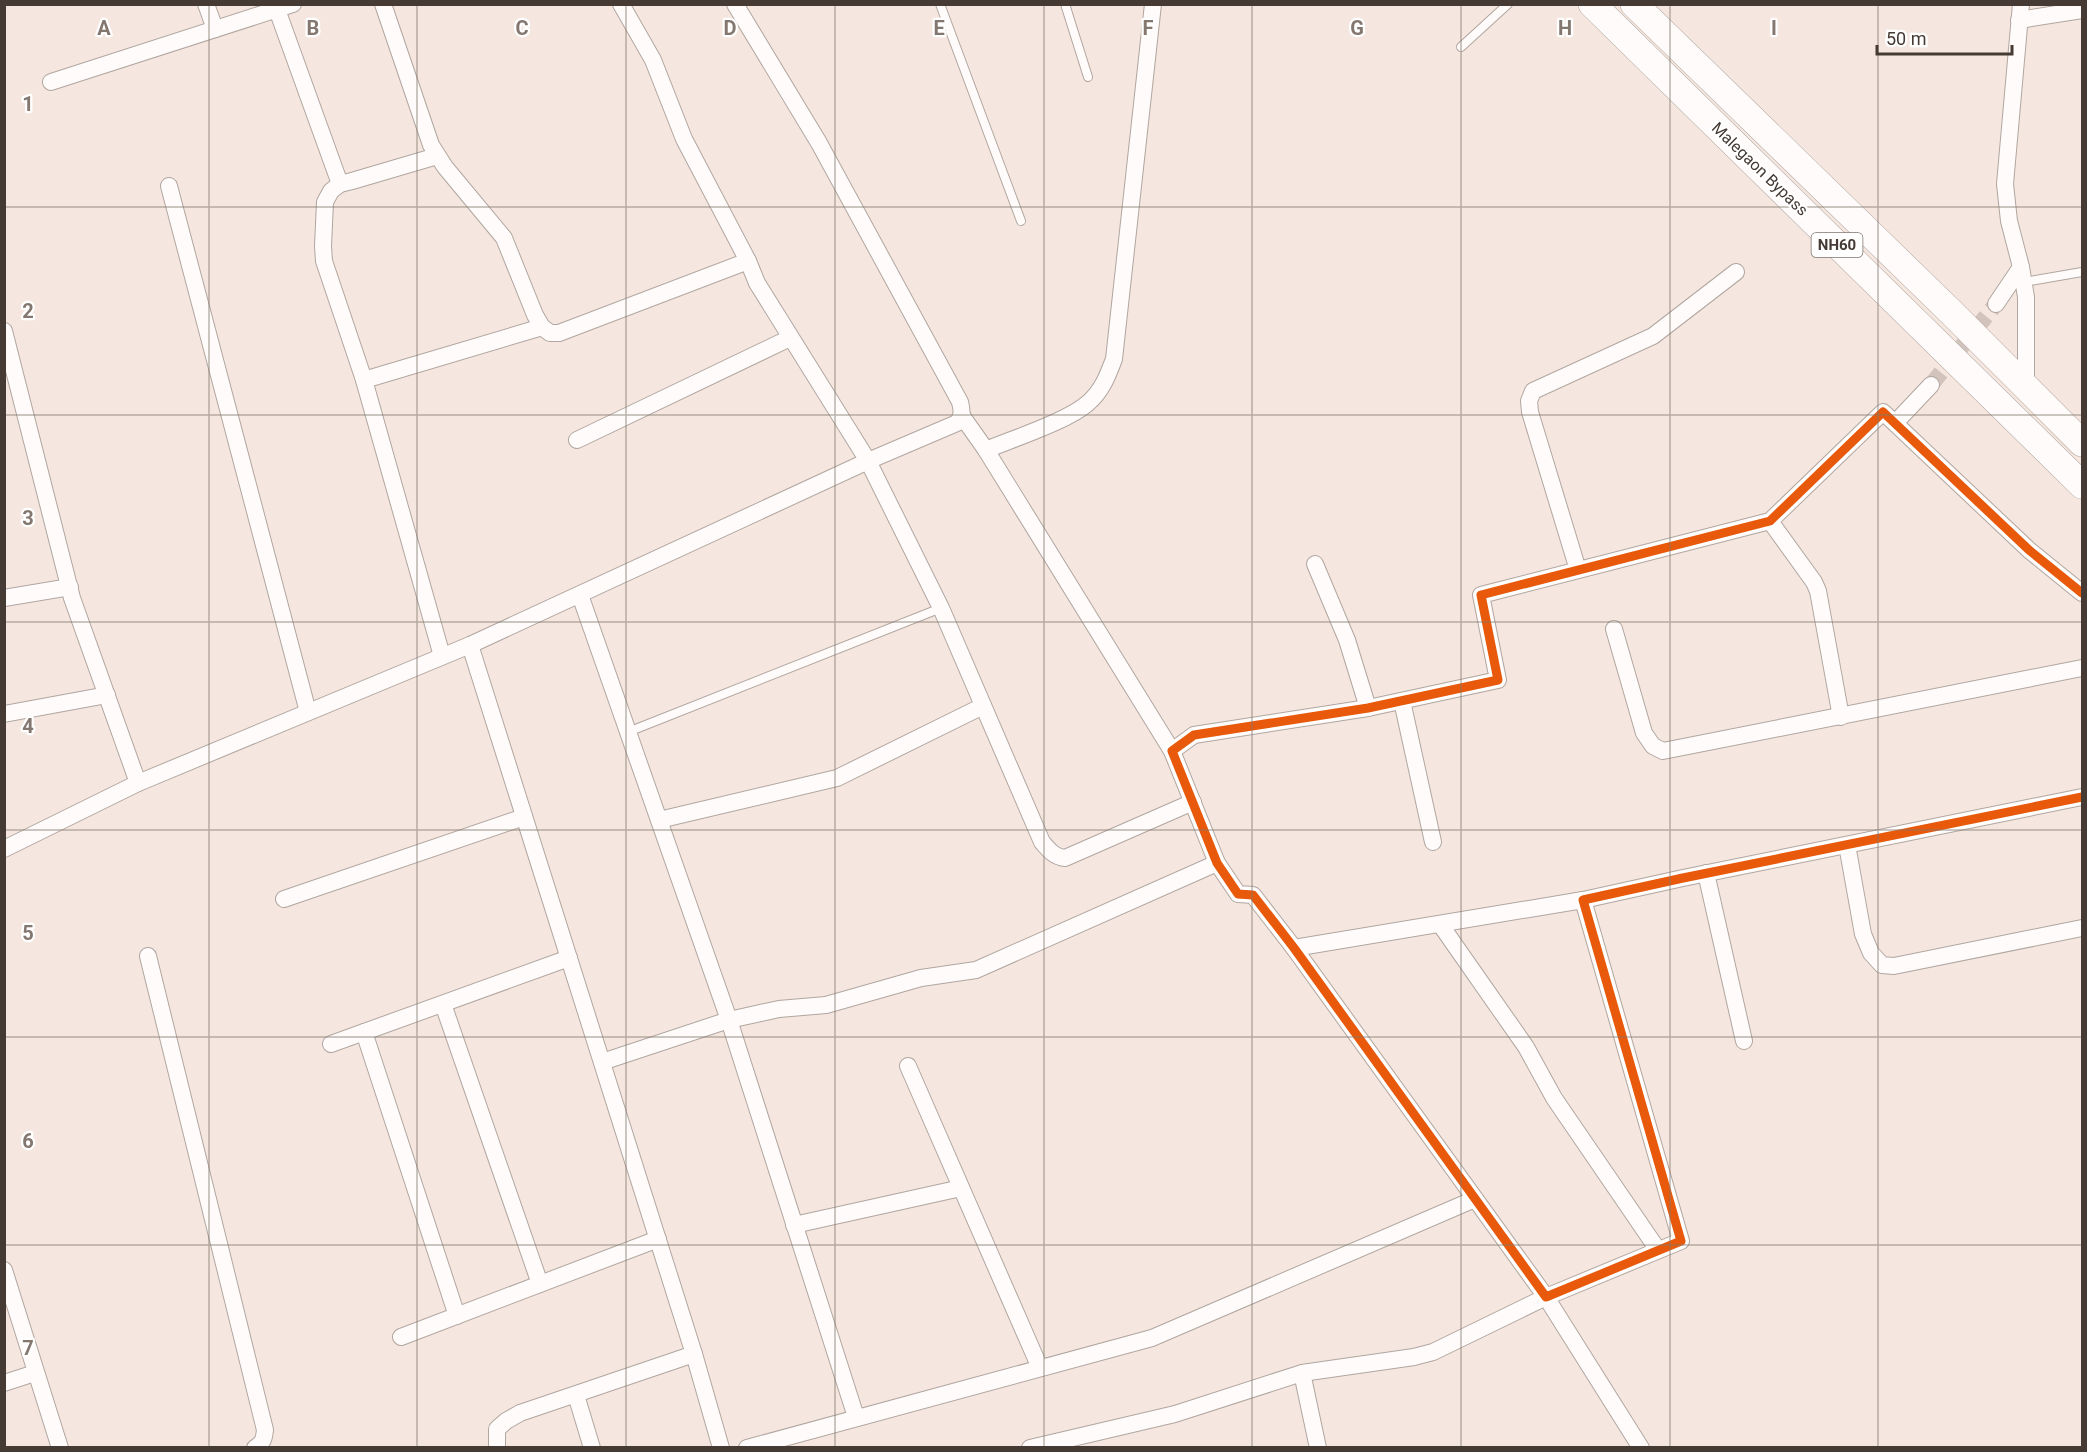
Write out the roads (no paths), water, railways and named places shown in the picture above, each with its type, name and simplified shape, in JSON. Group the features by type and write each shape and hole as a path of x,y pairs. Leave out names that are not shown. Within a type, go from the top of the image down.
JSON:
{"highway":[{"name":"Malegaon Bypass","path":"1592,4 2082,485"},
{"name":"Malegaon Bypass","path":"1634,4 1952,313 2082,443"}],"street":[{"path":"206,4 215,29"},
{"path":"383,4 431,146 504,238 535,315 542,327 550,333 559,333 748,261"},
{"path":"621,4 650,54 684,139 748,261 757,283 868,461 941,608 1042,842 1058,858 1065,858 1193,802"},
{"path":"735,4 819,143 960,402 962,416 986,450 1172,750 1217,863 1238,894 1253,895 1294,948 1546,1297 1641,1448"},
{"path":"986,450 1067,416 1088,403 1106,381 1114,359 1153,4"},
{"path":"51,82 281,6 340,184"},
{"path":"2026,388 2023,274 2009,221 2005,184 2020,12 2082,10"},
{"path":"437,156 340,184 331,191 325,202 323,246 324,261 364,380 442,656"},
{"path":"168,186 308,712"},
{"path":"1578,570 1530,412 1529,401 1533,391 1653,336 1736,272"},
{"path":"1996,304 2023,274"},
{"path":"364,380 542,327"},
{"path":"4,331 70,586 138,783"},
{"path":"578,440 790,338"},
{"path":"1895,423 1931,385"},
{"path":"1172,750 1194,735 1368,708 1498,680 1481,595 1770,521 1883,412 2029,550 2082,593"},
{"path":"4,849 138,783 470,645 868,461 957,423 962,416"},
{"path":"1770,521 1818,591 1841,717"},
{"path":"1315,564 1347,640 1368,708"},
{"path":"4,597 70,586"},
{"path":"580,595 729,1020 856,1417"},
{"path":"1614,629 1644,734 1653,746 1663,751 2082,668"},
{"path":"470,645 722,1448"},
{"path":"4,714 107,696"},
{"path":"1402,701 1433,842"},
{"path":"659,820 837,778 983,706"},
{"path":"1294,948 1583,900 2082,797"},
{"path":"284,900 524,817"},
{"path":"1847,845 1863,934 1871,953 1882,965 1894,966 2082,928"},
{"path":"602,1062 729,1020 779,1009 826,1005 921,978 976,970 1217,863"},
{"path":"1706,873 1744,1041"},
{"path":"1030,1448 1175,1413 1302,1373 1414,1357 1433,1352 1546,1297 1681,1241 1583,900"},
{"path":"1440,924 1526,1047 1554,1098 1658,1250"},
{"path":"148,956 265,1430 261,1444 255,1448"},
{"path":"332,1044 569,958"},
{"path":"443,1004 540,1284"},
{"path":"364,1032 457,1316"},
{"path":"908,1066 1040,1368"},
{"path":"794,1225 961,1188"},
{"path":"747,1448 1129,1345 1178,1328 1475,1199"},
{"path":"401,1337 658,1239"},
{"path":"4,1270 60,1448"},
{"path":"497,1448 497,1429 520,1413 694,1354"},
{"path":"4,1383 35,1373"},
{"path":"1302,1373 1318,1448"},
{"path":"576,1395 592,1448"}],"lane":[{"path":"940,4 1021,221"},
{"path":"1065,4 1088,77"},
{"path":"1461,47 1508,4"},
{"path":"2023,274 2082,272"},
{"path":"628,732 941,608"}],"tunnel":[{"path":"1931,385 1996,304"}]}
